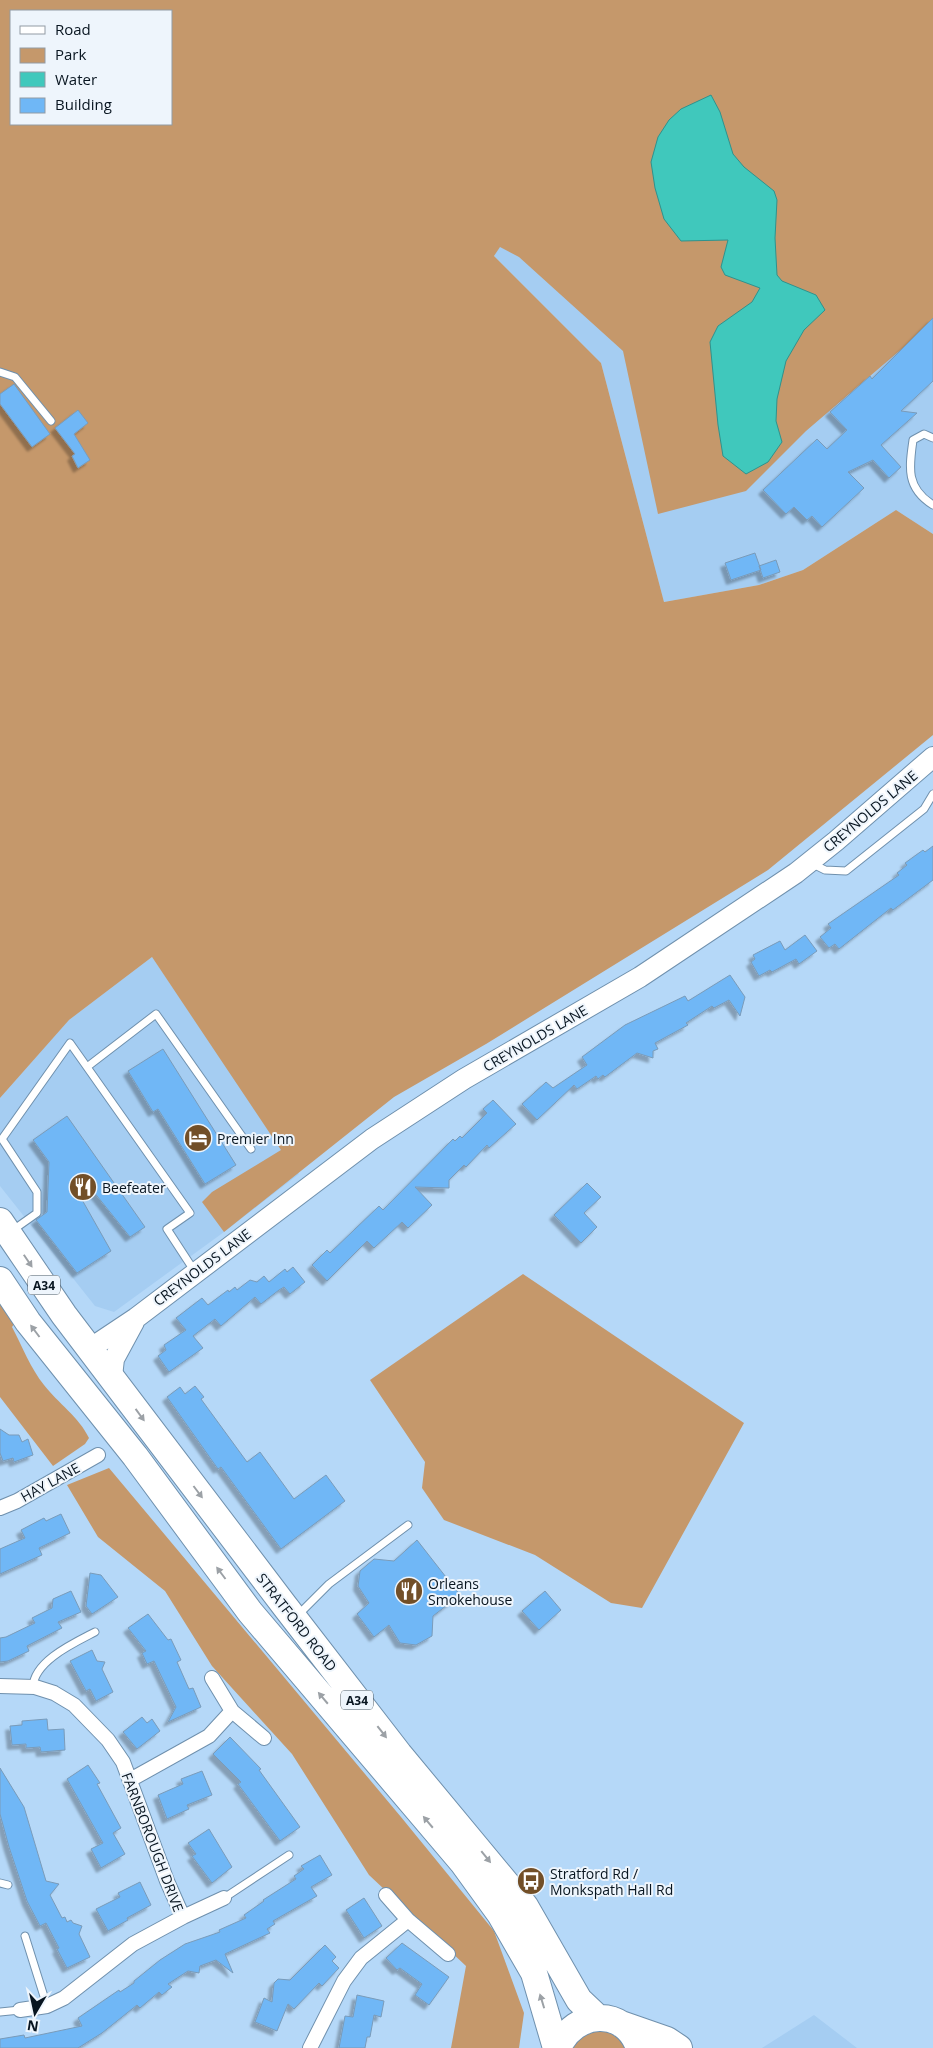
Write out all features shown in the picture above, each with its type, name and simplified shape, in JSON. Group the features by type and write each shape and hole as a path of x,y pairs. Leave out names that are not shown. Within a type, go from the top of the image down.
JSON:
{"highway":[{"name":"STRATFORD ROAD","path":"5,1227 64,1315 78,1359 110,1409 133,1437 135,1456 250,1612 463,1863 500,1914 534,1973 557,2048"},
{"name":"STRATFORD ROAD","path":"0,1280 28,1322 78,1359 112,1376 399,1754 525,1906 579,2000 608,2020 667,2040 679,2048"},
{"name":"A34","path":"557,2048 562,2038 572,2027 584,2020 608,2020 629,2030 639,2048"}],"street":[{"name":"CREYNOLDS LANE","path":"78,1359 136,1318 372,1139 464,1079 640,977 809,862 933,757"},
{"name":"CREYNOLDS LANE","path":"112,1376 114,1359 136,1318"},
{"name":"HAY LANE","path":"0,1508 18,1501 98,1455"},
{"path":"212,1678 232,1710 264,1738"},
{"name":"FARNBOROUGH DRIVE","path":"0,1686 33,1687 54,1693 79,1709 108,1740 123,1762 167,1881 183,1917 133,1944 64,1998 47,2006 20,2010"},
{"path":"130,1780 208,1736 232,1710"},
{"path":"386,1895 408,1920 448,1954"},
{"path":"183,1917 224,1898"},
{"path":"310,2048 344,1981 361,1958 408,1920"}],"lane":[{"path":"0,372 15,377 50,421"},
{"path":"932,504 923,499 913,486 910,462 913,440 924,434 933,438"},
{"path":"809,862 826,870 846,871 924,808 933,794"},
{"path":"87,1067 156,1014 251,1148"},
{"path":"5,1227 37,1213 37,1192 2,1139 70,1043 190,1213 166,1229 195,1272"},
{"path":"294,1618 329,1584 408,1525"},
{"path":"33,1687 35,1677 61,1650 95,1632"},
{"path":"224,1898 288,1855"},
{"path":"25,1936 47,2006"},
{"path":"0,2012 20,2010"}],"shaded area":[{"path":"644,7 933,129 933,534 896,510 803,570 759,585 664,602 601,363 494,256"},
{"path":"152,957 299,1174 224,1232 114,1312 95,1306 0,1186 0,1098 69,1020"},
{"path":"814,2015 857,2048 762,2048"}],"green space":[{"path":"0,0 933,0 933,322 806,431 746,491 658,514 623,351 519,257 500,247 494,256 601,363 664,602 759,585 803,570 896,510 933,534 933,735 768,870 486,1044 394,1097 224,1232 202,1202 212,1192 281,1150 152,957 69,1020 0,1098"},
{"path":"523,1274 744,1423 642,1608 611,1603 535,1555 444,1520 422,1488 425,1462 370,1380"},
{"path":"0,1297 16,1321 12,1327 39,1379 80,1423 89,1438 85,1444 53,1466 0,1397"},
{"path":"109,1468 494,1931 524,2013 519,2048 451,2048 466,1966 369,1875 292,1754 212,1666 165,1591 98,1537 67,1485"},
{"path":"595,2029 614,2033 627,2048 570,2048 577,2038"}],"water":[{"path":"711,95 720,112 733,154 744,167 774,191 777,200 775,238 777,275 782,281 816,295 825,310 804,330 786,361 777,399 776,421 782,442 768,462 746,474 723,456 710,342 718,326 752,302 760,288 725,275 721,267 728,240 681,241 664,219 655,188 651,162 658,137 669,120 681,109"}],"building":[{"path":"933,318 933,381 901,411 917,413 881,445 901,467 889,478 873,460 848,472 864,488 822,527 812,516 807,520 794,507 786,514 763,490 817,439 827,449 847,430 830,412 870,376 872,379"},
{"path":"14,384 50,434 32,447 0,404 0,394"},
{"path":"78,410 88,423 74,434 90,460 78,468 72,456 75,454 55,428"},
{"path":"755,553 761,570 731,580 725,563"},
{"path":"776,560 780,572 763,578 759,566"},
{"path":"933,846 933,880 893,910 891,908 839,949 835,944 829,948 820,937 831,928 828,924 899,875 897,873 907,865 905,863 923,850 925,852"},
{"path":"805,935 817,951 799,964 796,959 772,972 770,970 759,976 751,962 755,959 753,955 780,941 785,950"},
{"path":"730,975 745,997 740,1016 729,1000 714,1008 712,1006 686,1023 688,1025 655,1043 658,1049 653,1051 653,1058 637,1053 605,1077 603,1075 598,1079 596,1076 577,1089 574,1085 537,1120 522,1104 546,1082 553,1088 587,1065 582,1057 625,1025 685,996 688,1001"},
{"name":"Premier Inn","path":"163,1049 236,1165 205,1184 158,1109 153,1112 128,1071"},
{"path":"493,1100 516,1124 489,1148 487,1145 466,1167 464,1165 449,1180 449,1188 415,1187 432,1205 408,1228 402,1222 374,1248 367,1241 327,1281 312,1265 327,1250 330,1253 379,1206 383,1210 453,1139 455,1141 460,1136 462,1138 487,1113 483,1109"},
{"name":"Beefeater","path":"67,1116 145,1227 130,1237 81,1176 72,1182 111,1251 77,1273 36,1220 47,1212 49,1162 33,1140"},
{"path":"587,1183 601,1197 584,1213 597,1227 581,1243 554,1215"},
{"path":"293,1267 305,1282 290,1294 284,1287 261,1304 255,1297 221,1326 215,1319 193,1336 203,1348 169,1372 158,1356 166,1350 164,1345 186,1330 176,1318 202,1298 208,1305 228,1290 229,1292 235,1287 237,1290 250,1280 257,1282 264,1276 269,1282 285,1269 287,1272"},
{"path":"195,1386 204,1397 201,1399 247,1462 260,1452 294,1499 326,1475 345,1501 281,1549 221,1467 218,1469 167,1397 180,1387 185,1394"},
{"path":"0,1429 9,1435 19,1435 22,1442 28,1439 33,1455 14,1462 13,1458 3,1461 0,1453"},
{"path":"61,1514 70,1533 39,1548 42,1555 0,1574 0,1549 25,1538 21,1530 44,1518 46,1521"},
{"name":"Orleans Smokehouse","path":"417,1540 460,1595 433,1616 432,1636 416,1645 400,1643 389,1625 374,1637 357,1614 369,1603 358,1586 360,1571 374,1559 394,1561"},
{"path":"90,1573 101,1575 118,1597 92,1614 86,1606"},
{"path":"71,1591 81,1612 58,1622 62,1628 27,1646 29,1651 8,1661 0,1662 0,1638 35,1623 32,1618 52,1608 53,1599"},
{"path":"545,1591 561,1610 539,1630 522,1611"},
{"path":"148,1614 168,1640 171,1639 181,1660 177,1662 189,1689 193,1688 201,1707 168,1722 176,1707 154,1661 147,1664 142,1653 146,1651 128,1628"},
{"path":"92,1650 97,1661 105,1662 102,1669 113,1692 96,1701 90,1689 86,1691 70,1661"},
{"path":"142,1717 147,1723 152,1719 160,1731 137,1749 123,1732"},
{"path":"47,1719 48,1730 64,1729 65,1750 41,1752 40,1747 26,1748 26,1744 12,1745 10,1726 22,1725 22,1721"},
{"path":"230,1737 261,1769 259,1770 300,1827 280,1841 238,1784 241,1782 213,1754"},
{"path":"88,1765 100,1783 97,1784 121,1828 113,1833 125,1854 101,1868 91,1849 103,1843 67,1779"},
{"path":"0,1768 24,1807 46,1881 59,1884 50,1895 62,1918 65,1917 67,1922 71,1920 73,1923 82,1926 79,1934 90,1957 67,1968 46,1923 40,1926 27,1901 0,1814"},
{"path":"202,1771 212,1795 187,1805 189,1809 167,1819 158,1795 183,1784 181,1779"},
{"path":"209,1829 232,1867 212,1883 192,1856 196,1854 188,1843"},
{"path":"320,1855 332,1875 311,1887 317,1896 273,1921 275,1924 267,1929 270,1933 225,1954 233,1973 216,1960 200,1966 199,1973 188,1971 168,1984 172,1987 162,1995 159,1992 140,2008 137,2005 102,2033 78,2048 0,2048 0,2039 24,2035 25,2038 82,2026 78,2018 119,1990 120,1992 134,1983 160,1960 185,1944 220,1932 219,1930 246,1918 244,1915 263,1900 296,1879 294,1876 304,1869 301,1866"},
{"path":"140,1882 151,1905 108,1931 96,1909 120,1897 118,1893"},
{"path":"364,1898 382,1926 364,1938 346,1910"},
{"path":"402,1943 449,1977 429,2005 415,1995 422,1984 400,1968 397,1970 386,1958"},
{"path":"325,1945 336,1957 332,1961 339,1968 322,1986 319,1983 294,2009 288,2004 277,2031 255,2022 264,1998 272,2002 274,1983 278,1979 290,1980"},
{"path":"357,1995 384,2001 381,2017 374,2015 370,2037 367,2037 365,2048 339,2048 345,2016 353,2017"}],"place":[{"name":"Premier Inn","path":"198,1138"},
{"name":"Beefeater","path":"83,1187"},
{"name":"Orleans Smokehouse","path":"409,1591"},
{"name":"Stratford Rd / Monkspath Hall Rd","path":"531,1881"}]}
